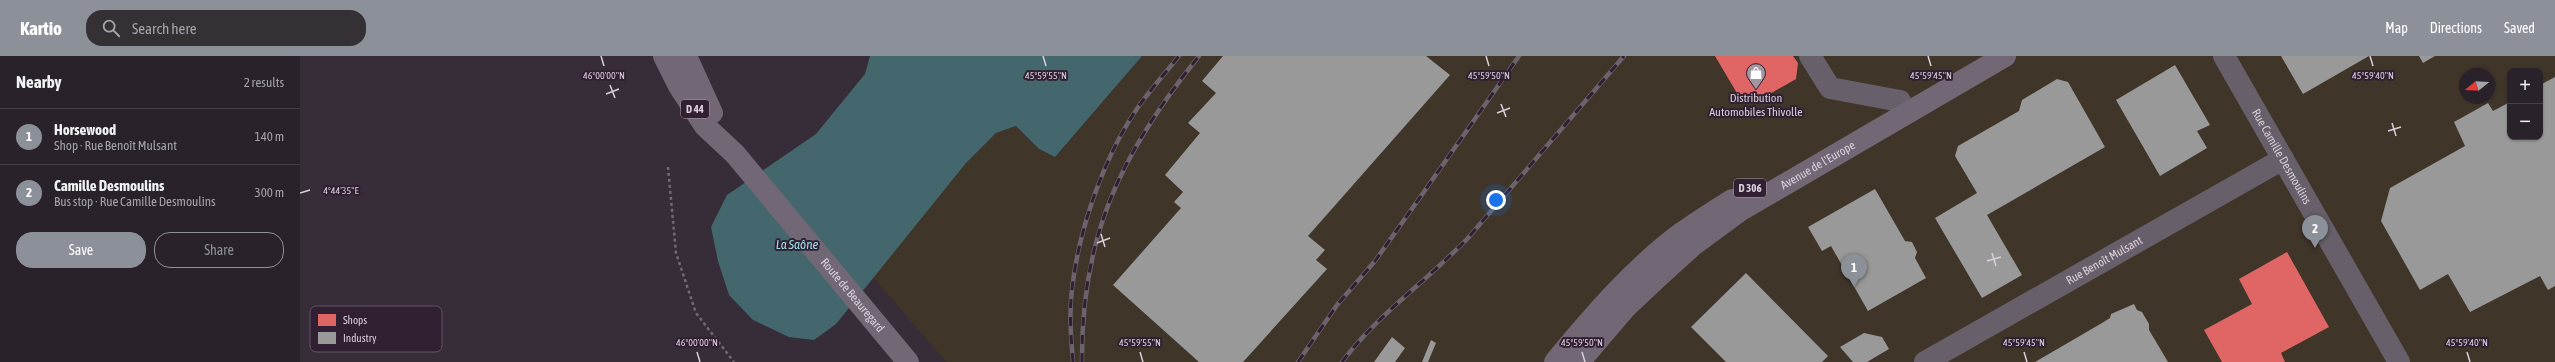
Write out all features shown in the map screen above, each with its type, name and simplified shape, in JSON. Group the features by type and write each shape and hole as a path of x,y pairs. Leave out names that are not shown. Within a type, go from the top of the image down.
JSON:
{"main road":[{"name":"Route de Beauregard","path":"664,56 680,86 705,126 736,154 908,362"},
{"name":"Route de Beauregard","path":"686,56 700,91 736,154"},
{"name":"Avenue de l'Europe","path":"1555,362 1608,301 1682,233 1740,194 1978,56"},
{"name":"Avenue de l'Europe","path":"1579,362 1596,340 1636,298 1692,246 1735,215 2005,56"}],"street":[{"path":"1810,56 1830,88 1900,101"},
{"name":"Rue Camille Desmoulins","path":"2224,56 2283,159 2393,360"},
{"name":"Rue Benoît Mulsant","path":"1925,362 2283,159"}],"path":[{"path":"668,167 676,253 696,313 734,362"}],"shaded area":[{"path":"1142,56 2555,56 2555,362 946,362 873,277 966,163 996,133 1016,126 1039,149 1055,157"}],"water":[{"name":"La Saône","path":"870,56 1142,56 1055,157 1039,149 1016,126 996,133 966,163 836,324 814,340 789,337 753,320 729,295 718,261 711,227 727,195 816,134 865,74"}],"building: Shops":[{"name":"Distribution Automobiles Thivolle","path":"1715,56 1793,56 1798,63 1796,79 1752,104 1741,100"},
{"path":"2287,252 2329,327 2281,353 2285,362 2222,362 2204,330 2252,304 2239,279"}],"building: Industry":[{"path":"1223,56 1426,56 1450,75 1308,236 1325,250 1316,260 1327,269 1243,362 1199,362 1113,285 1181,208 1174,202 1183,192 1165,175 1200,133 1188,123 1216,93 1202,81"},
{"path":"2281,56 2369,56 2303,94"},
{"path":"2419,56 2435,56 2423,63"},
{"path":"2175,65 2210,125 2197,131 2207,148 2160,176 2116,100"},
{"path":"2555,77 2555,286 2548,290 2540,276 2470,312 2448,274 2420,290 2381,221 2390,188 2465,146 2454,122 2486,104 2489,104 2493,111 2507,104 2507,140 2543,140 2543,83"},
{"path":"2057,79 2068,82 2105,147 1987,215 2022,275 1982,298 1935,218 1977,193 1955,156 1958,146 2019,111 2022,100"},
{"path":"1875,189 1905,241 1912,242 1917,252 1915,258 1926,278 1868,311 1831,246 1822,251 1808,227"},
{"path":"1746,273 1828,356 1822,362 1726,362 1691,327"},
{"path":"2134,304 2137,310 2142,312 2149,324 2149,330 2168,362 2035,362 2110,318 2111,314"},
{"path":"1864,333 1882,337 1889,349 1867,362 1853,362 1840,347"},
{"path":"1392,337 1405,348 1395,362 1374,362"},
{"path":"1431,340 1436,343 1428,362 1422,362"}],"railway":[{"path":"1073,362 1070,316 1071,298 1075,266 1087,217 1105,168 1128,123 1141,103 1179,56"},
{"path":"1082,362 1084,317 1089,275 1098,235 1111,198 1127,162 1148,127 1199,56"},
{"path":"1298,362 1337,305 1375,261 1519,56"},
{"path":"1342,362 1386,313 1468,238 1624,56"}],"place":[{"name":"Distribution Automobiles Thivolle","path":"1756,90"},
{"name":"Camille Desmoulins","path":"2315,248"},
{"name":"Horsewood","path":"1854,287"}]}
